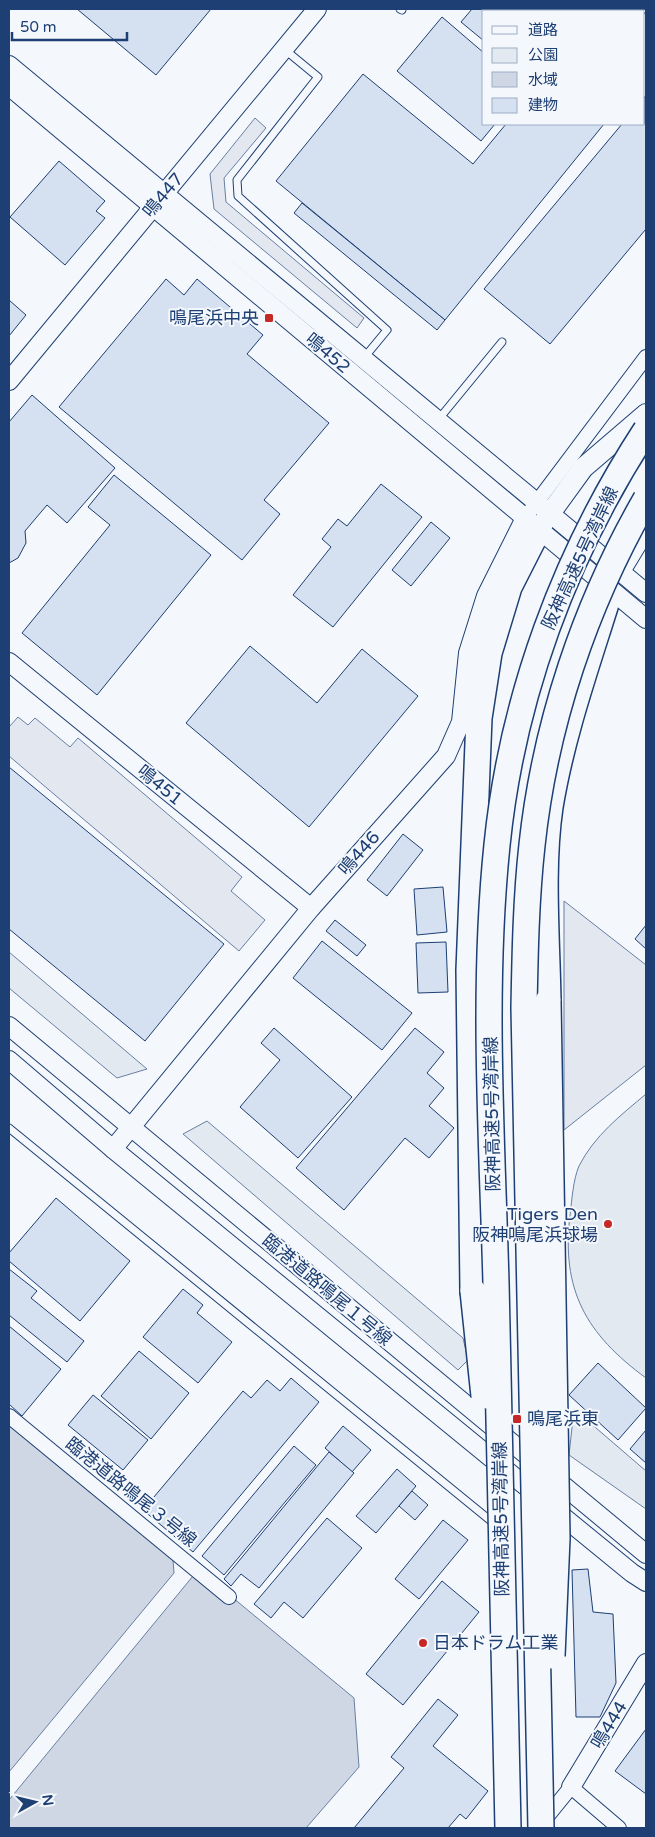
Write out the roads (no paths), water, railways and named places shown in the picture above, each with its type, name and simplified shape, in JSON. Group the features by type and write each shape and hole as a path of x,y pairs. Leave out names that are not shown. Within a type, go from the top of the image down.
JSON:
{"highway":[{"name":"阪神高速5号湾岸線","path":"508,1828 490,962 497,845 509,765 530,677 557,598 592,525 646,430"},
{"name":"阪神高速5号湾岸線","path":"539,1828 524,1008 526,926 532,854 544,768 563,692 587,620 621,543 646,499"},
{"path":"503,1585 473,1291 469,970 479,718 489,653 509,587 538,516"},
{"path":"550,1828 550,1698 557,1538 546,880 550,809 563,741 615,580"}],"main road":[{"path":"538,516 584,468 646,414"},
{"path":"615,580 646,528"}],"street":[{"name":"鳴447","path":"9,381 316,9"},
{"name":"鳴452","path":"9,65 159,201 615,580 646,619"},
{"name":"鳴452","path":"9,86 363,359 438,420 538,516"},
{"path":"538,516 646,357"},
{"name":"鳴446","path":"114,1149 311,908 446,756 461,722 468,653 486,596 538,516"},
{"name":"鳴452","path":"615,580 646,593"},
{"name":"鳴451","path":"9,662 311,908"},
{"name":"臨港道路鳴尾１号線","path":"9,1026 646,1554"},
{"name":"臨港道路鳴尾１号線","path":"9,1060 114,1149 624,1567 646,1582"},
{"name":"臨港道路鳴尾３号線","path":"9,1416 229,1597"},
{"name":"鳴444","path":"539,1828 571,1787 646,1663"},
{"path":"571,1787 619,1828"}],"lane":[{"path":"284,48 318,77 237,180 238,196 387,330 363,359"},
{"path":"438,420 502,342"},
{"path":"9,1128 491,1521"}],"water":[{"path":"9,1424 173,1560 174,1573 9,1772"},
{"path":"193,1576 215,1594 221,1588 354,1698 359,1767 306,1828 9,1828 9,1800"}],"place":[{"name":"鳴尾浜中央","path":"269,318"},
{"name":"Tigers Den 阪神鳴尾浜球場","path":"608,1224"},
{"name":"鳴尾浜東","path":"517,1419"},
{"name":"日本ドラム工業","path":"423,1643"}]}
